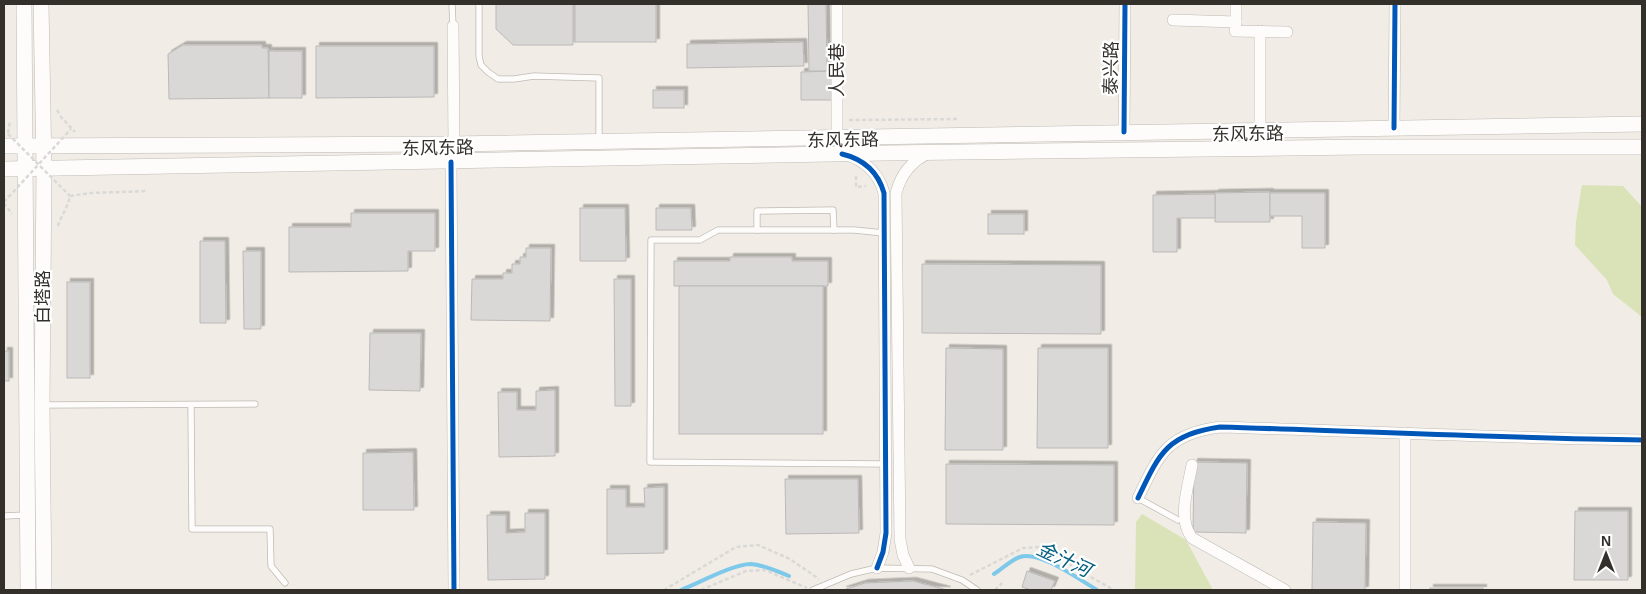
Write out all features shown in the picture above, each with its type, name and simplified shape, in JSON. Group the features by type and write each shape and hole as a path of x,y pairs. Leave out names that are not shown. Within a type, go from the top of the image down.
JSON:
{"main road":[{"name":"白塔路","path":"24,4 24,145 36,167 44,590"},
{"name":"白塔路","path":"28,590 36,167 43,145 41,4"},
{"name":"东风东路","path":"6,140 24,145 454,144 830,136 1642,124"},
{"path":"822,154 828,151 830,136"},
{"name":"东风东路","path":"4,169 1362,146 1642,147"}],"street":[{"name":"人民巷","path":"830,136 837,4"},
{"name":"泰兴路","path":"1124,132 1125,4"},
{"path":"1236,4 1235,31 1287,32"},
{"path":"1394,4 1394,128"},
{"path":"1173,20 1236,22"},
{"path":"453,26 454,144"},
{"path":"1260,31 1260,130"},
{"path":"909,568 903,555 900,539 896,193 898,184 907,169 913,162 929,152"},
{"path":"842,154 864,163 876,176 884,193 886,533 883,552 877,568"},
{"path":"451,162 454,590"},
{"path":"1138,498 1154,464 1164,451 1182,437 1198,430 1220,428 1543,439 1642,440"},
{"path":"1404,590 1405,433"},
{"path":"1192,465 1184,516 1186,530 1192,538 1285,590"}],"lane":[{"path":"452,4 453,26"},
{"path":"479,4 479,56 481,65 498,79 534,76 599,78 599,141"},
{"path":"757,230 757,211 833,210 834,230"},
{"path":"884,233 834,230 718,230 700,240 651,240 650,462 886,464"},
{"path":"42,405 255,404"},
{"path":"191,405 192,530 270,529 271,566 285,583"},
{"path":"1138,498 1178,520"},
{"path":"4,516 28,516"},
{"path":"812,590 851,574 877,568 932,569 962,580 977,590"}],"path":[{"path":"4,202 71,130 61,118 54,105"},
{"path":"847,120 958,118"},
{"path":"6,140 70,196 91,193 148,191"},
{"path":"856,176 856,186 866,186"},
{"path":"58,235 58,226 68,206 70,196"},
{"path":"664,590 736,547 758,545 790,558 827,584"},
{"path":"962,580 1023,548 1040,547 1060,554 1073,567 1114,590"},
{"path":"701,590 746,570 765,570 812,590"},
{"path":"995,590 1002,583"}],"green space":[{"path":"1582,185 1623,186 1642,207 1642,317 1613,294 1607,280 1575,245 1576,222"},
{"path":"1142,514 1186,540 1213,590 1135,590 1136,522"}],"building":[{"path":"496,4 573,4 573,45 513,45 496,29"},
{"path":"575,4 656,4 656,42 575,42"},
{"path":"808,4 826,4 827,71 809,71"},
{"path":"803,42 804,66 687,68 687,44"},
{"path":"183,45 262,45 262,48 268,48 269,98 169,99 168,54"},
{"path":"316,46 434,46 434,97 316,98"},
{"path":"269,51 302,51 302,98 269,98"},
{"path":"834,71 834,100 801,100 801,72"},
{"path":"653,90 684,90 684,108 653,108"},
{"path":"1270,192 1270,222 1215,222 1215,193"},
{"path":"1270,193 1325,193 1325,248 1302,248 1302,216 1270,216"},
{"path":"1215,194 1215,218 1177,218 1177,252 1153,252 1153,195"},
{"path":"580,208 625,208 626,261 580,261"},
{"path":"656,208 691,208 692,230 656,230"},
{"path":"351,213 435,213 435,251 408,251 408,271 289,272 289,227 351,227"},
{"path":"988,214 1024,214 1024,234 988,234"},
{"path":"200,241 225,241 226,323 200,323"},
{"path":"526,248 551,248 550,321 471,320 472,279 503,279 503,273 512,273 512,264 520,264 520,257 526,257"},
{"path":"243,251 261,251 261,329 244,329"},
{"path":"730,257 792,257 792,261 828,261 828,286 674,286 674,261 730,261"},
{"path":"922,264 1101,265 1101,334 922,333"},
{"path":"614,279 631,279 631,406 615,406"},
{"path":"67,282 90,282 90,378 67,378"},
{"path":"679,286 823,286 823,434 679,434"},
{"path":"370,333 421,333 420,391 369,390"},
{"path":"946,348 1003,349 1003,450 945,450"},
{"path":"1038,348 1108,348 1108,448 1037,448"},
{"path":"4,351 9,351 9,381 4,381"},
{"path":"555,390 555,456 499,457 498,392 517,392 517,410 536,410 536,391"},
{"path":"413,452 414,510 363,510 363,453"},
{"path":"1194,462 1247,463 1246,533 1193,532"},
{"path":"946,464 1114,465 1114,525 946,524"},
{"path":"785,479 858,479 859,533 786,534"},
{"path":"664,487 664,553 607,554 607,489 626,489 626,507 645,507 644,488"},
{"path":"1575,511 1628,511 1628,580 1574,580"},
{"path":"525,513 545,513 545,579 488,580 487,515 506,515 506,533 525,532"},
{"path":"1313,522 1366,523 1365,590 1312,590"},
{"path":"1027,571 1055,581 1051,590 1031,590 1022,587"},
{"path":"913,581 947,590 843,590 865,583"},
{"path":"1430,588 1483,588 1483,590 1430,590"}],"waterway":[{"name":"金汁河","path":"994,574 1017,558 1028,556 1059,567 1097,590"},
{"name":"金汁河","path":"681,590 726,570 751,564 789,576"}],"cycle path":[{"path":"1124,132 1125,4"},
{"path":"1394,128 1395,4"},
{"path":"842,154 857,159 869,168 878,179 884,193 886,533 883,552 877,568"},
{"path":"451,162 454,590"},
{"path":"1138,498 1159,458 1176,441 1202,430 1220,427 1642,440"}]}
